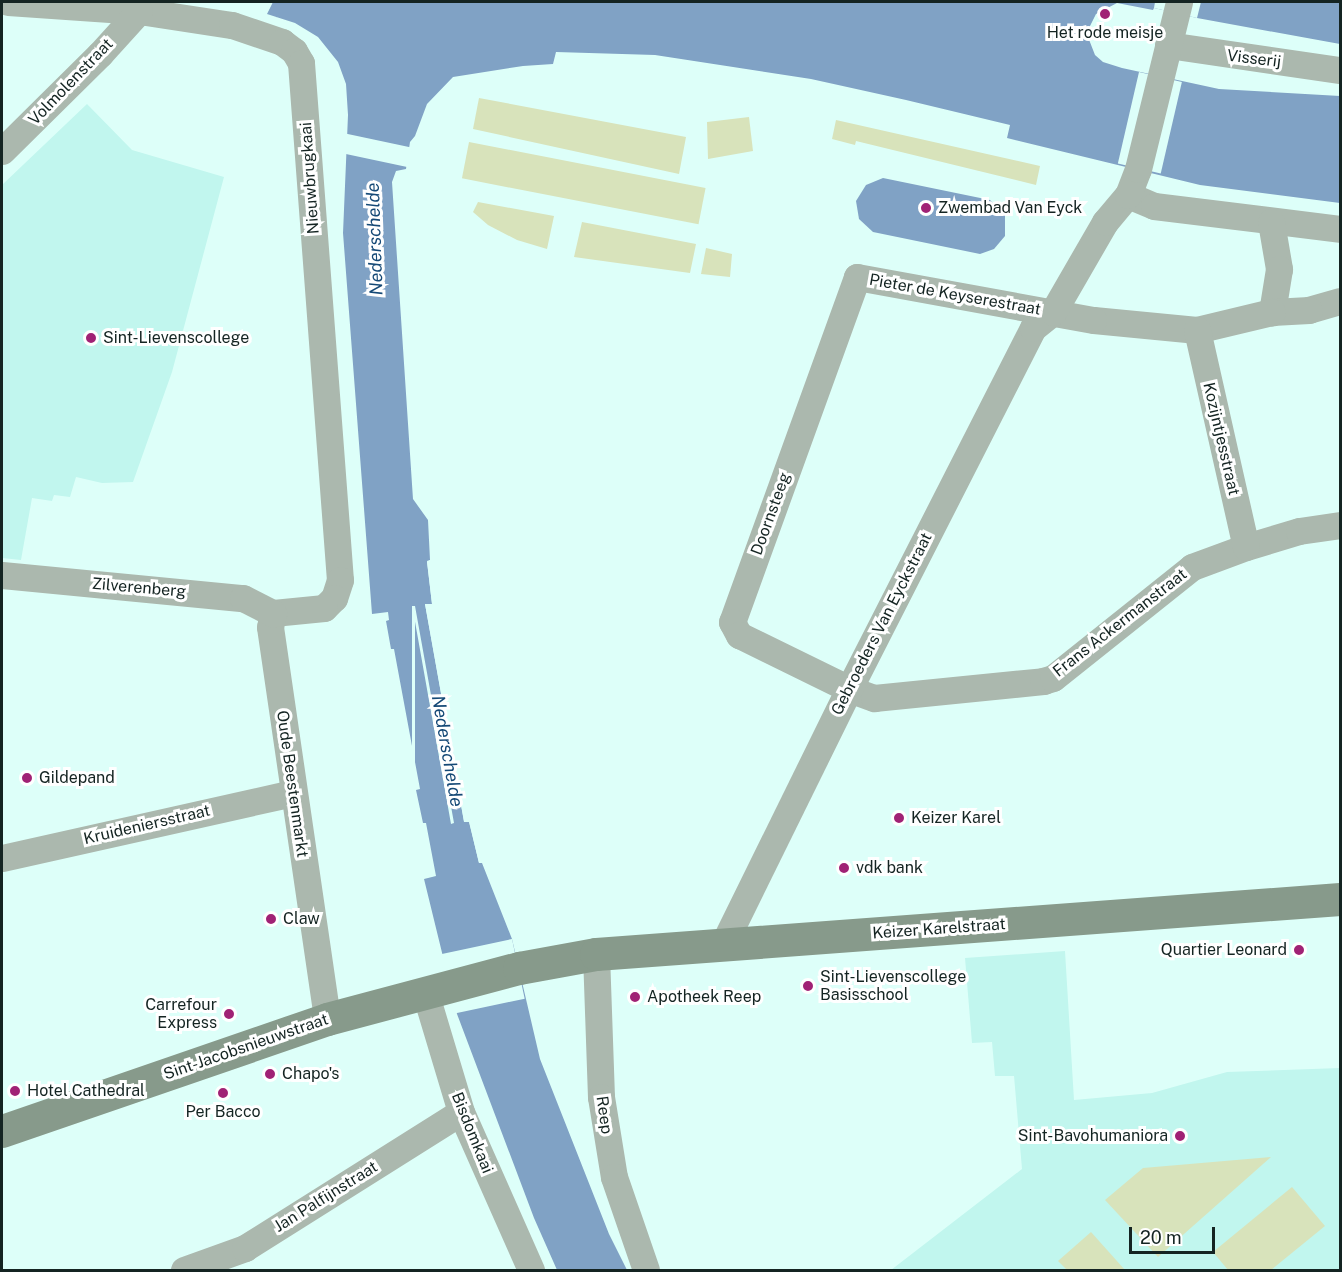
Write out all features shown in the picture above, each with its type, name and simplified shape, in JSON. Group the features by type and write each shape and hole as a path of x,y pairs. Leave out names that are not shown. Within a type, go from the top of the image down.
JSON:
{"street":[{"name":"Nieuwbrugkaai","path":"8,2 139,11 243,27 282,42 294,51 301,63 340,580 334,598 324,609 273,613"},
{"path":"1168,45 1177,7"},
{"name":"Volmolenstraat","path":"2,151 100,54 139,11"},
{"name":"Visserij","path":"1168,45 1341,70"},
{"name":"Gebroeders Van Eyckstraat","path":"723,945 849,689 1033,328 1053,312 1105,222 1128,195 1138,169 1168,45"},
{"path":"1128,195 1154,206 1341,229"},
{"path":"1271,222 1279,269 1272,312"},
{"name":"Pieter de Keyserestraat","path":"857,277 1094,320 1197,330 1272,312 1309,310 1341,302"},
{"name":"Doornsteeg","path":"849,689 739,635 732,622 857,277"},
{"name":"Kozijntjesstraat","path":"1197,330 1246,547"},
{"name":"Frans Ackermanstraat","path":"849,689 874,698 886,698 1053,678 1192,567 1299,531 1341,525"},
{"name":"Zilverenberg","path":"2,575 243,598 273,613"},
{"name":"Oude Beestenmarkt","path":"273,613 270,627 292,793 327,1019"},
{"name":"Kruideniersstraat","path":"2,858 292,793"},
{"name":"Keizer Karelstraat","path":"436,989 528,967 596,954 1341,899"},
{"name":"Reep","path":"596,954 601,1096 612,1165 646,1270"},
{"name":"Sint-Jacobsnieuwstraat","path":"2,1131 327,1019 436,989"},
{"name":"Bisdomkaai","path":"436,989 461,1112 531,1270"},
{"name":"Jan Palfijnstraat","path":"184,1270 245,1248 461,1112"}],"shaded area":[{"name":"Sint-Lievenscollege","path":"87,104 132,150 224,177 172,372 133,482 102,483 76,477 70,497 54,495 52,501 32,498 21,560 2,558 2,185"},
{"name":"Sint-Bavohumaniora","path":"1065,951 1074,1100 1152,1093 1227,1072 1340,1068 1340,1270 891,1270 1022,1169 1014,1076 995,1076 992,1042 972,1043 965,958"}],"green space":[{"path":"479,98 686,137 679,174 473,129"},
{"path":"749,117 753,151 708,159 707,122"},
{"path":"836,120 1040,166 1036,185 856,141 855,145 832,139"},
{"path":"469,142 706,188 699,224 462,178"},
{"path":"478,202 554,216 547,249 517,240 488,225 473,212"},
{"path":"582,222 696,244 690,273 574,257"},
{"path":"706,248 732,254 730,277 701,274"},
{"path":"1271,1157 1158,1257 1105,1200 1143,1168"},
{"path":"1292,1187 1325,1226 1271,1270 1228,1270 1213,1252"},
{"path":"1091,1232 1125,1270 1067,1270 1058,1261"}],"water":[{"name":"Nederschelde","path":"273,2 1340,2 1340,44 1117,3 1096,14 1088,37 1095,55 1103,62 1122,68 1219,89 1340,96 1340,203 1200,185 1007,138 1010,125 906,100 811,79 655,55 556,52 553,64 523,66 453,77 427,104 415,136 410,142 406,169 396,171 392,182 413,499 428,520 430,560 427,562 432,604 425,604 464,821 469,821 479,863 482,863 512,939 540,1059 609,1234 627,1270 557,1270 534,1218 457,1014 424,879 436,876 426,823 423,823 416,790 420,789 394,649 391,649 386,621 389,620 388,612 372,614 343,233 348,115 346,84 338,62 318,37 295,23 267,14","holes":["415,606 454,823 451,824 414,616"]},
{"path":"883,178 990,200 1005,215 1005,236 994,249 980,254 873,232 859,219 856,201 866,185"}],"pier":[{"path":"1155,2 1201,2 1197,18 1154,8"},
{"path":"1139,72 1182,82 1161,173 1118,164"},
{"path":"343,133 412,148 408,167 339,153"},
{"path":"430,560 435,604 429,607 467,819 472,821 482,863 479,863 469,822 464,822 425,604 432,604 427,561"},
{"path":"412,606 415,606 415,827 412,827"},
{"path":"512,939 525,999 452,1014 440,954"}],"place":[{"name":"Het rode meisje","path":"1105,14"},
{"name":"Zwembad Van Eyck","path":"926,208"},
{"name":"Sint-Lievenscollege","path":"91,338"},
{"name":"Gildepand","path":"27,778"},
{"name":"Keizer Karel","path":"899,818"},
{"name":"vdk bank","path":"844,868"},
{"name":"Claw","path":"271,919"},
{"name":"Quartier Leonard","path":"1299,950"},
{"name":"Sint-Lievenscollege Basisschool","path":"808,986"},
{"name":"Apotheek Reep","path":"635,997"},
{"name":"Carrefour Express","path":"229,1014"},
{"name":"Chapo's","path":"270,1074"},
{"name":"Hotel Cathedral","path":"15,1091"},
{"name":"Per Bacco","path":"223,1093"},
{"name":"Sint-Bavohumaniora","path":"1180,1136"}]}
